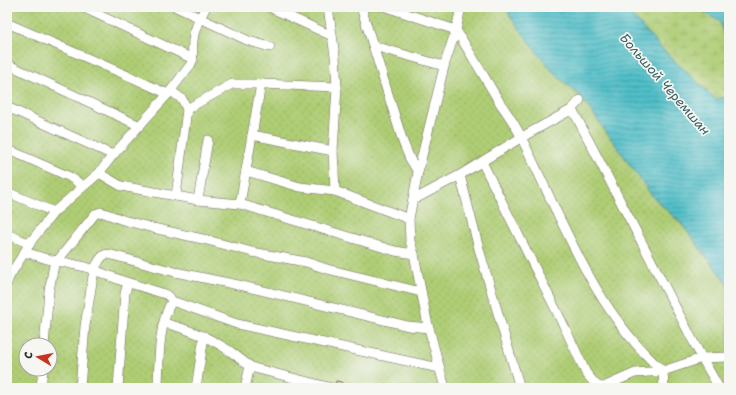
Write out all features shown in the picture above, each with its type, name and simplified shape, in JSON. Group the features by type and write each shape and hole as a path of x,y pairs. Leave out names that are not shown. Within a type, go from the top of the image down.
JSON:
{"street":[{"path":"82,7 193,59"},
{"path":"176,7 249,42 270,46"},
{"path":"8,279 27,248 54,212 99,173 169,92 191,64 193,59 193,36 206,7"},
{"path":"268,7 332,36"},
{"path":"328,7 335,56 337,87 334,151 335,191"},
{"path":"361,7 383,80 408,154 418,172"},
{"path":"386,7 456,30 522,137 584,266 618,322 663,371 664,388"},
{"path":"445,388 429,328 410,241 409,219 418,172 444,66 456,30 461,7"},
{"path":"7,22 182,99 187,109 176,196"},
{"path":"374,46 444,66"},
{"path":"7,64 140,126"},
{"path":"187,109 232,84 337,87"},
{"path":"240,204 261,84"},
{"path":"413,200 460,175 522,137 571,110 580,100"},
{"path":"7,107 114,155"},
{"path":"571,110 586,134 719,388"},
{"path":"252,135 334,151"},
{"path":"198,200 208,140"},
{"path":"7,149 70,177 84,186"},
{"path":"482,162 586,373 596,385 603,387 635,373 663,371 702,358 729,357"},
{"path":"246,171 300,187 335,191 409,219"},
{"path":"99,173 121,186 198,200 240,204 395,251 414,254"},
{"path":"460,175 479,249 520,388"},
{"path":"7,192 54,212"},
{"path":"45,337 51,277 54,265 95,214 101,212 153,228 252,252 306,262 327,269 422,292"},
{"path":"7,234 27,248 58,261 94,270 128,283 165,294 169,296 172,301 237,324 440,368"},
{"path":"80,388 85,326 94,270 103,255 112,255 200,278 243,286 402,324 429,328"},
{"path":"118,388 125,293 128,283"},
{"path":"158,388 160,347 164,323 172,301"},
{"path":"164,323 189,329 204,336 250,366 317,386 332,388"},
{"path":"196,388 204,336"},
{"path":"244,388 250,366"},
{"path":"41,388 42,377"},
{"path":"289,388 292,378"}],"green space":[{"path":"7,7 506,7 509,14 555,74 581,97 654,198 680,222 729,286 729,388 7,388"},
{"path":"624,7 696,7 720,22 729,51 729,97 715,99 661,48"}],"water":[{"name":"Большой Черемшан","path":"506,7 624,7 661,48 715,99 729,97 729,286 680,222 653,197 581,97 555,74 532,46 509,14"},
{"path":"696,7 729,7 729,51 720,22"}],"building":[{"path":"336,381 342,382 341,388 335,387"}]}
